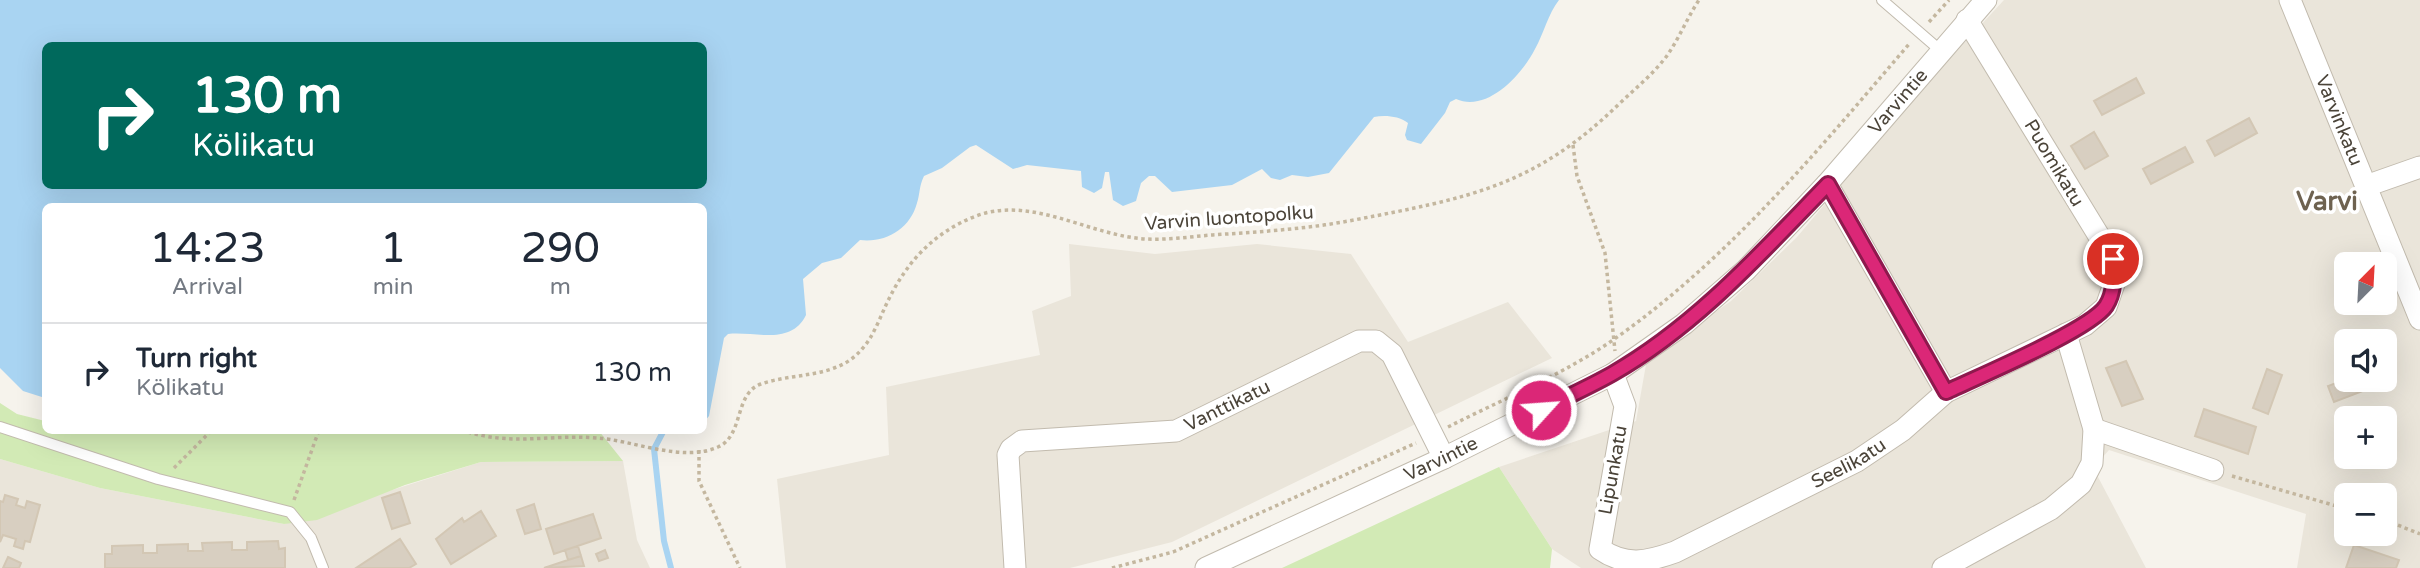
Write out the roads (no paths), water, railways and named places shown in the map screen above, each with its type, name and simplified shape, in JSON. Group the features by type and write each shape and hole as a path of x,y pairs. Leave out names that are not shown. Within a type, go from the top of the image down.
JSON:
{"street":[{"name":"Varvintie","path":"1206,568 1444,458 1613,374 1718,297 1828,184 1986,0"},
{"name":"Varvinkatu","path":"2290,0 2420,318"},
{"name":"Puomikatu","path":"1967,20 2113,259 2114,284 2106,307 2085,325 2066,334"},
{"path":"2366,186 2420,167"},
{"path":"1828,184 1946,392"},
{"path":"1943,568 2051,509 2081,484 2092,463 2094,429 2066,334"},
{"name":"Seelikatu","path":"1616,560 1645,563 1675,552 1857,461 1903,430 1946,392 2066,334"},
{"name":"Vanttikatu","path":"1015,568 1009,455 1011,449 1022,441 1176,431 1359,341 1376,341 1392,354 1444,458"},
{"name":"Lipunkatu","path":"1613,374 1625,406 1600,549 1616,560"},
{"path":"2094,429 2213,470"}],"lane":[{"path":"1882,0 1941,51"},
{"path":"0,426 158,479 289,512 311,538 323,568"}],"water":[{"path":"0,0 1559,0 1522,70 1502,89 1480,101 1456,99 1450,102 1445,113 1421,144 1407,140 1405,135 1408,123 1392,117 1374,117 1329,173 1308,177 1292,175 1280,180 1271,178 1262,169 1232,185 1172,192 1155,176 1149,176 1141,183 1136,201 1123,206 1113,200 1109,172 1105,172 1102,188 1094,193 1082,187 1081,171 1027,165 1013,169 976,145 970,147 942,168 924,176 914,212 903,227 879,239 860,240 841,258 822,263 803,279 806,315 799,325 782,334 728,334 724,338 707,418 707,203 42,203 42,397 23,391 0,368"}],"waterway":[{"path":"662,434 654,449 664,541 671,568"}],"district":[{"name":"Varvi","path":"2327,201"}]}
